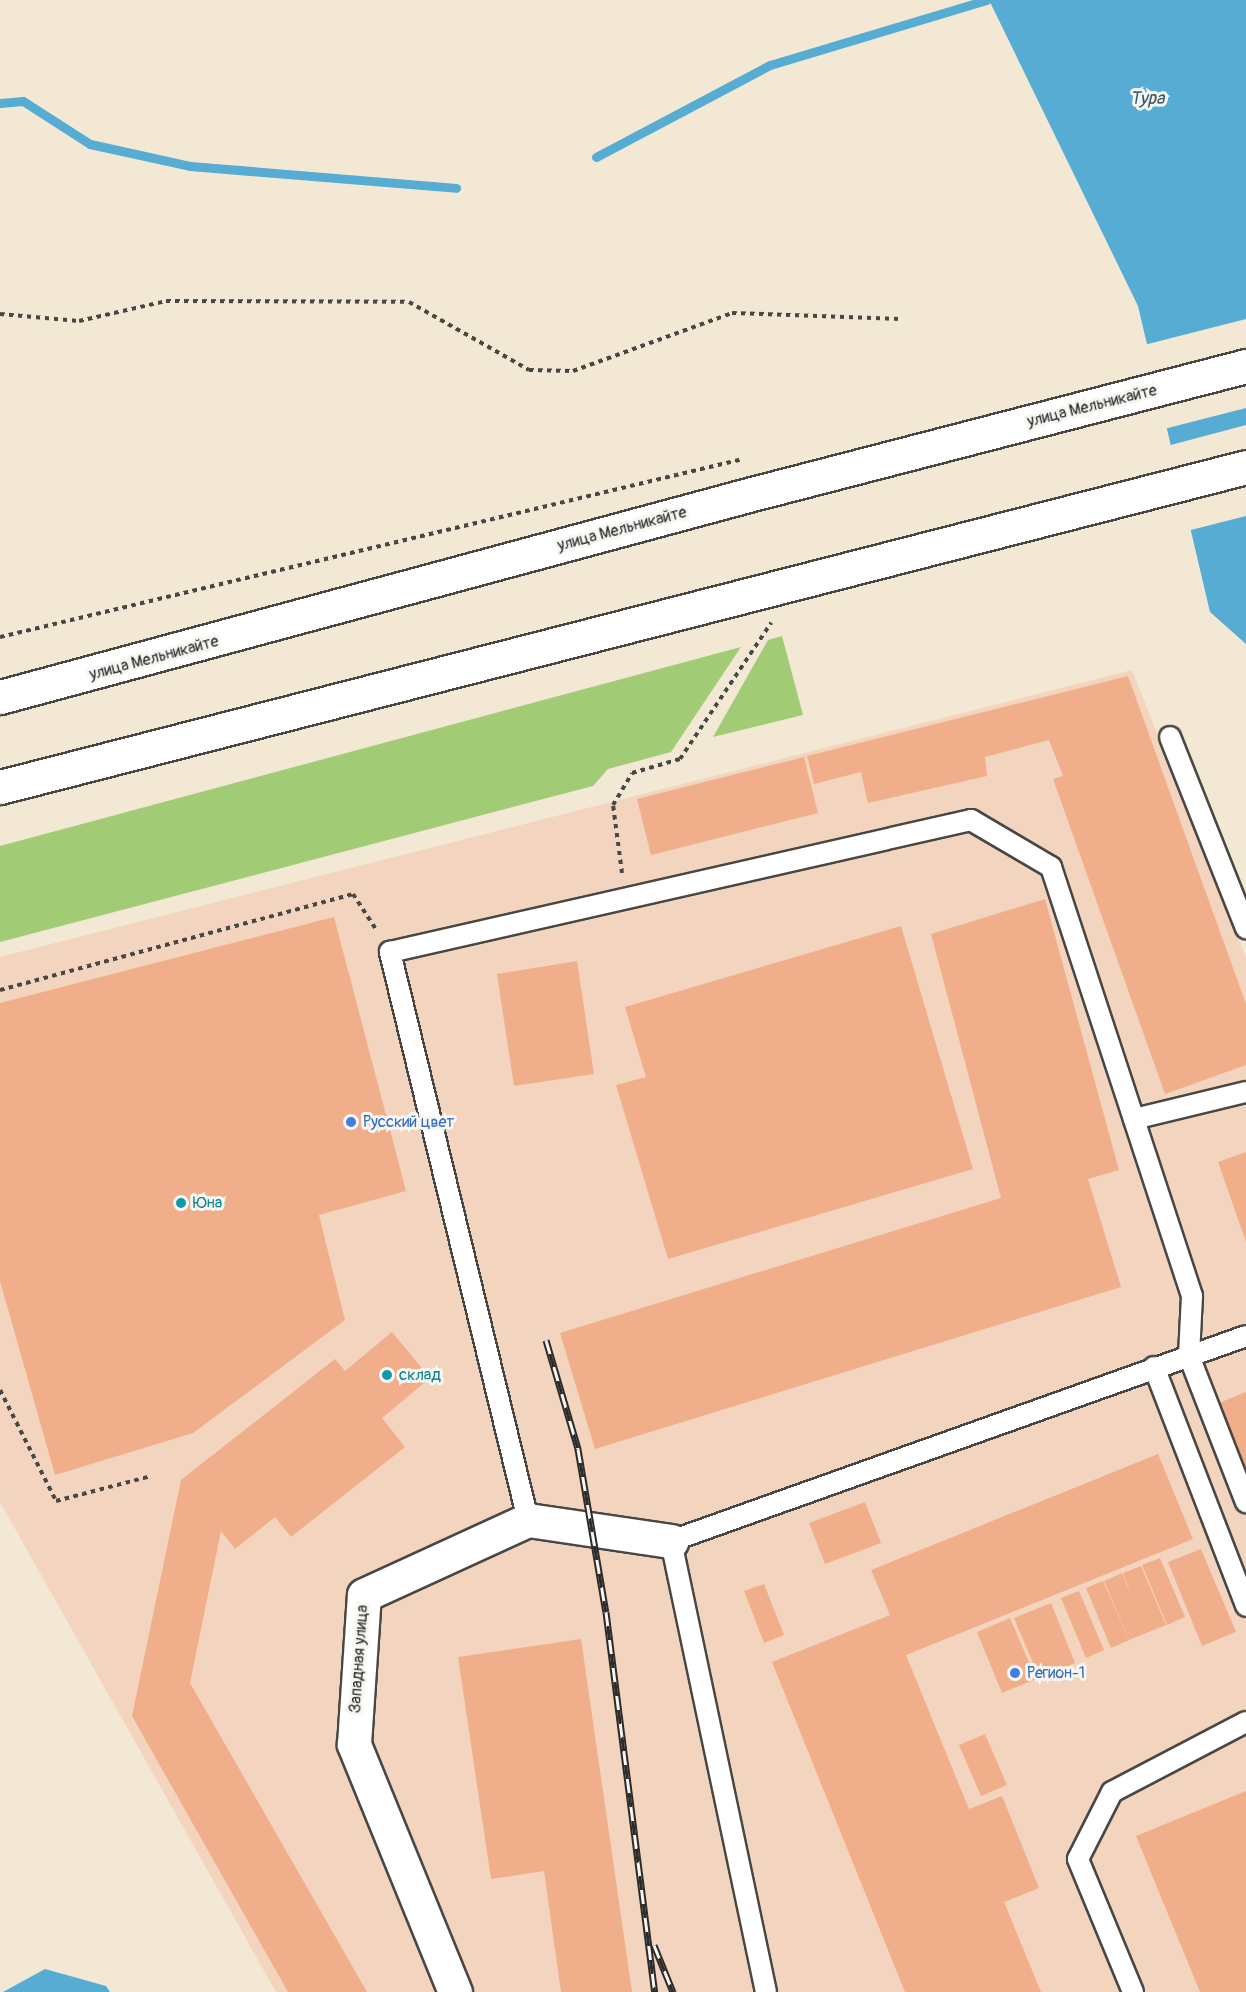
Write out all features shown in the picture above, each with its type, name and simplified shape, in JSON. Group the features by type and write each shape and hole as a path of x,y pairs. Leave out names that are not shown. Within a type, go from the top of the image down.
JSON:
{"main road":[{"name":"улица Мельникайте","path":"0,697 68,681 752,494 1246,366"},
{"path":"0,787 1246,467"},
{"path":"0,676 68,681"},
{"path":"528,1520 671,1540"},
{"name":"Западная улица","path":"455,1992 354,1744 364,1595 528,1520"}],"lane":[{"path":"1170,737 1246,928"},
{"path":"528,1520 390,952 971,820 1051,867 1192,1296 1189,1356 1246,1502"},
{"path":"1134,1119 1246,1092"},
{"path":"766,1992 671,1540 1246,1336"},
{"path":"1154,1367 1246,1606"},
{"path":"1133,1992 1078,1859 1112,1792 1246,1722"}],"path":[{"path":"0,314 79,321 166,301 409,302 529,370 573,371 732,313 901,319"},
{"path":"0,638 743,459"},
{"path":"625,898 613,805 632,773 680,759 771,623"},
{"path":"0,990 353,894 390,952"},
{"path":"0,1390 56,1501 151,1476"}],"shaded area":[{"path":"1132,670 1246,958 1246,1992 276,1992 0,1502 0,957"}],"green space":[{"path":"782,636 803,715 713,737 768,640"},
{"path":"741,647 671,752 608,769 593,786 0,942 0,846"}],"water":[{"name":"Тура","path":"989,0 1246,0 1246,644 1210,612 1138,306"},
{"path":"45,1969 106,1986 110,1992 3,1992"}],"pier":[{"path":"1246,319 1246,408 1164,429 1144,345"},
{"path":"1246,425 1246,516 1187,531 1167,446"}],"building":[{"path":"1128,676 1246,1004 1246,1065 1165,1094 1053,779 1063,776 1049,740 985,757 987,776 868,803 861,772 814,784 807,756"},
{"path":"804,757 818,813 651,855 637,799"},
{"path":"1045,899 1119,1170 1088,1179 1121,1287 595,1449 560,1333 1001,1198 931,934"},
{"name":"Юна","path":"334,917 406,1191 319,1215 345,1320 193,1433 55,1475 0,1281 0,1003"},
{"path":"901,926 973,1169 668,1259 616,1085 646,1077 625,1007"},
{"path":"577,961 594,1074 514,1086 497,974"},
{"path":"1246,1152 1246,1242 1218,1162"},
{"path":"392,1332 430,1378 382,1418 405,1447 291,1537 275,1517 235,1549 221,1531 190,1683 367,1992 288,1992 132,1716 181,1480 335,1359 345,1371"},
{"path":"1246,1392 1246,1483 1214,1405"},
{"path":"1158,1454 1193,1539 906,1655 969,1809 1002,1796 1039,1888 1004,1902 1041,1992 905,1992 772,1662 890,1615 871,1570"},
{"path":"865,1502 881,1543 825,1564 809,1523"},
{"path":"1201,1549 1236,1632 1202,1646 1168,1562"},
{"path":"1160,1558 1185,1617 1167,1625 1142,1565"},
{"path":"1141,1566 1166,1625 1129,1640 1104,1581 1122,1573 1132,1597 1123,1573"},
{"path":"1103,1581 1129,1640 1111,1648 1086,1588"},
{"path":"764,1584 784,1635 764,1643 744,1591"},
{"path":"1079,1591 1104,1650 1086,1658 1061,1598"},
{"path":"1051,1603 1075,1663 1039,1677 1014,1618"},
{"path":"1010,1618 1036,1679 1002,1693 977,1632"},
{"path":"581,1639 632,1992 561,1992 544,1871 491,1879 458,1657"},
{"path":"985,1734 1007,1785 981,1796 959,1745"},
{"path":"1246,1791 1246,1992 1200,1992 1136,1836"}],"waterway":[{"path":"596,157 770,65 986,0"},
{"path":"0,103 23,101 90,144 190,166 456,188"}],"railway":[{"path":"546,1340 578,1449 606,1612 655,1992"},
{"path":"654,1945 673,1992"}],"place":[{"name":"Русский цвет","path":"351,1122"},
{"name":"Юна","path":"181,1203"},
{"name":"склад","path":"387,1375"},
{"name":"Регион-1","path":"1015,1673"}]}
